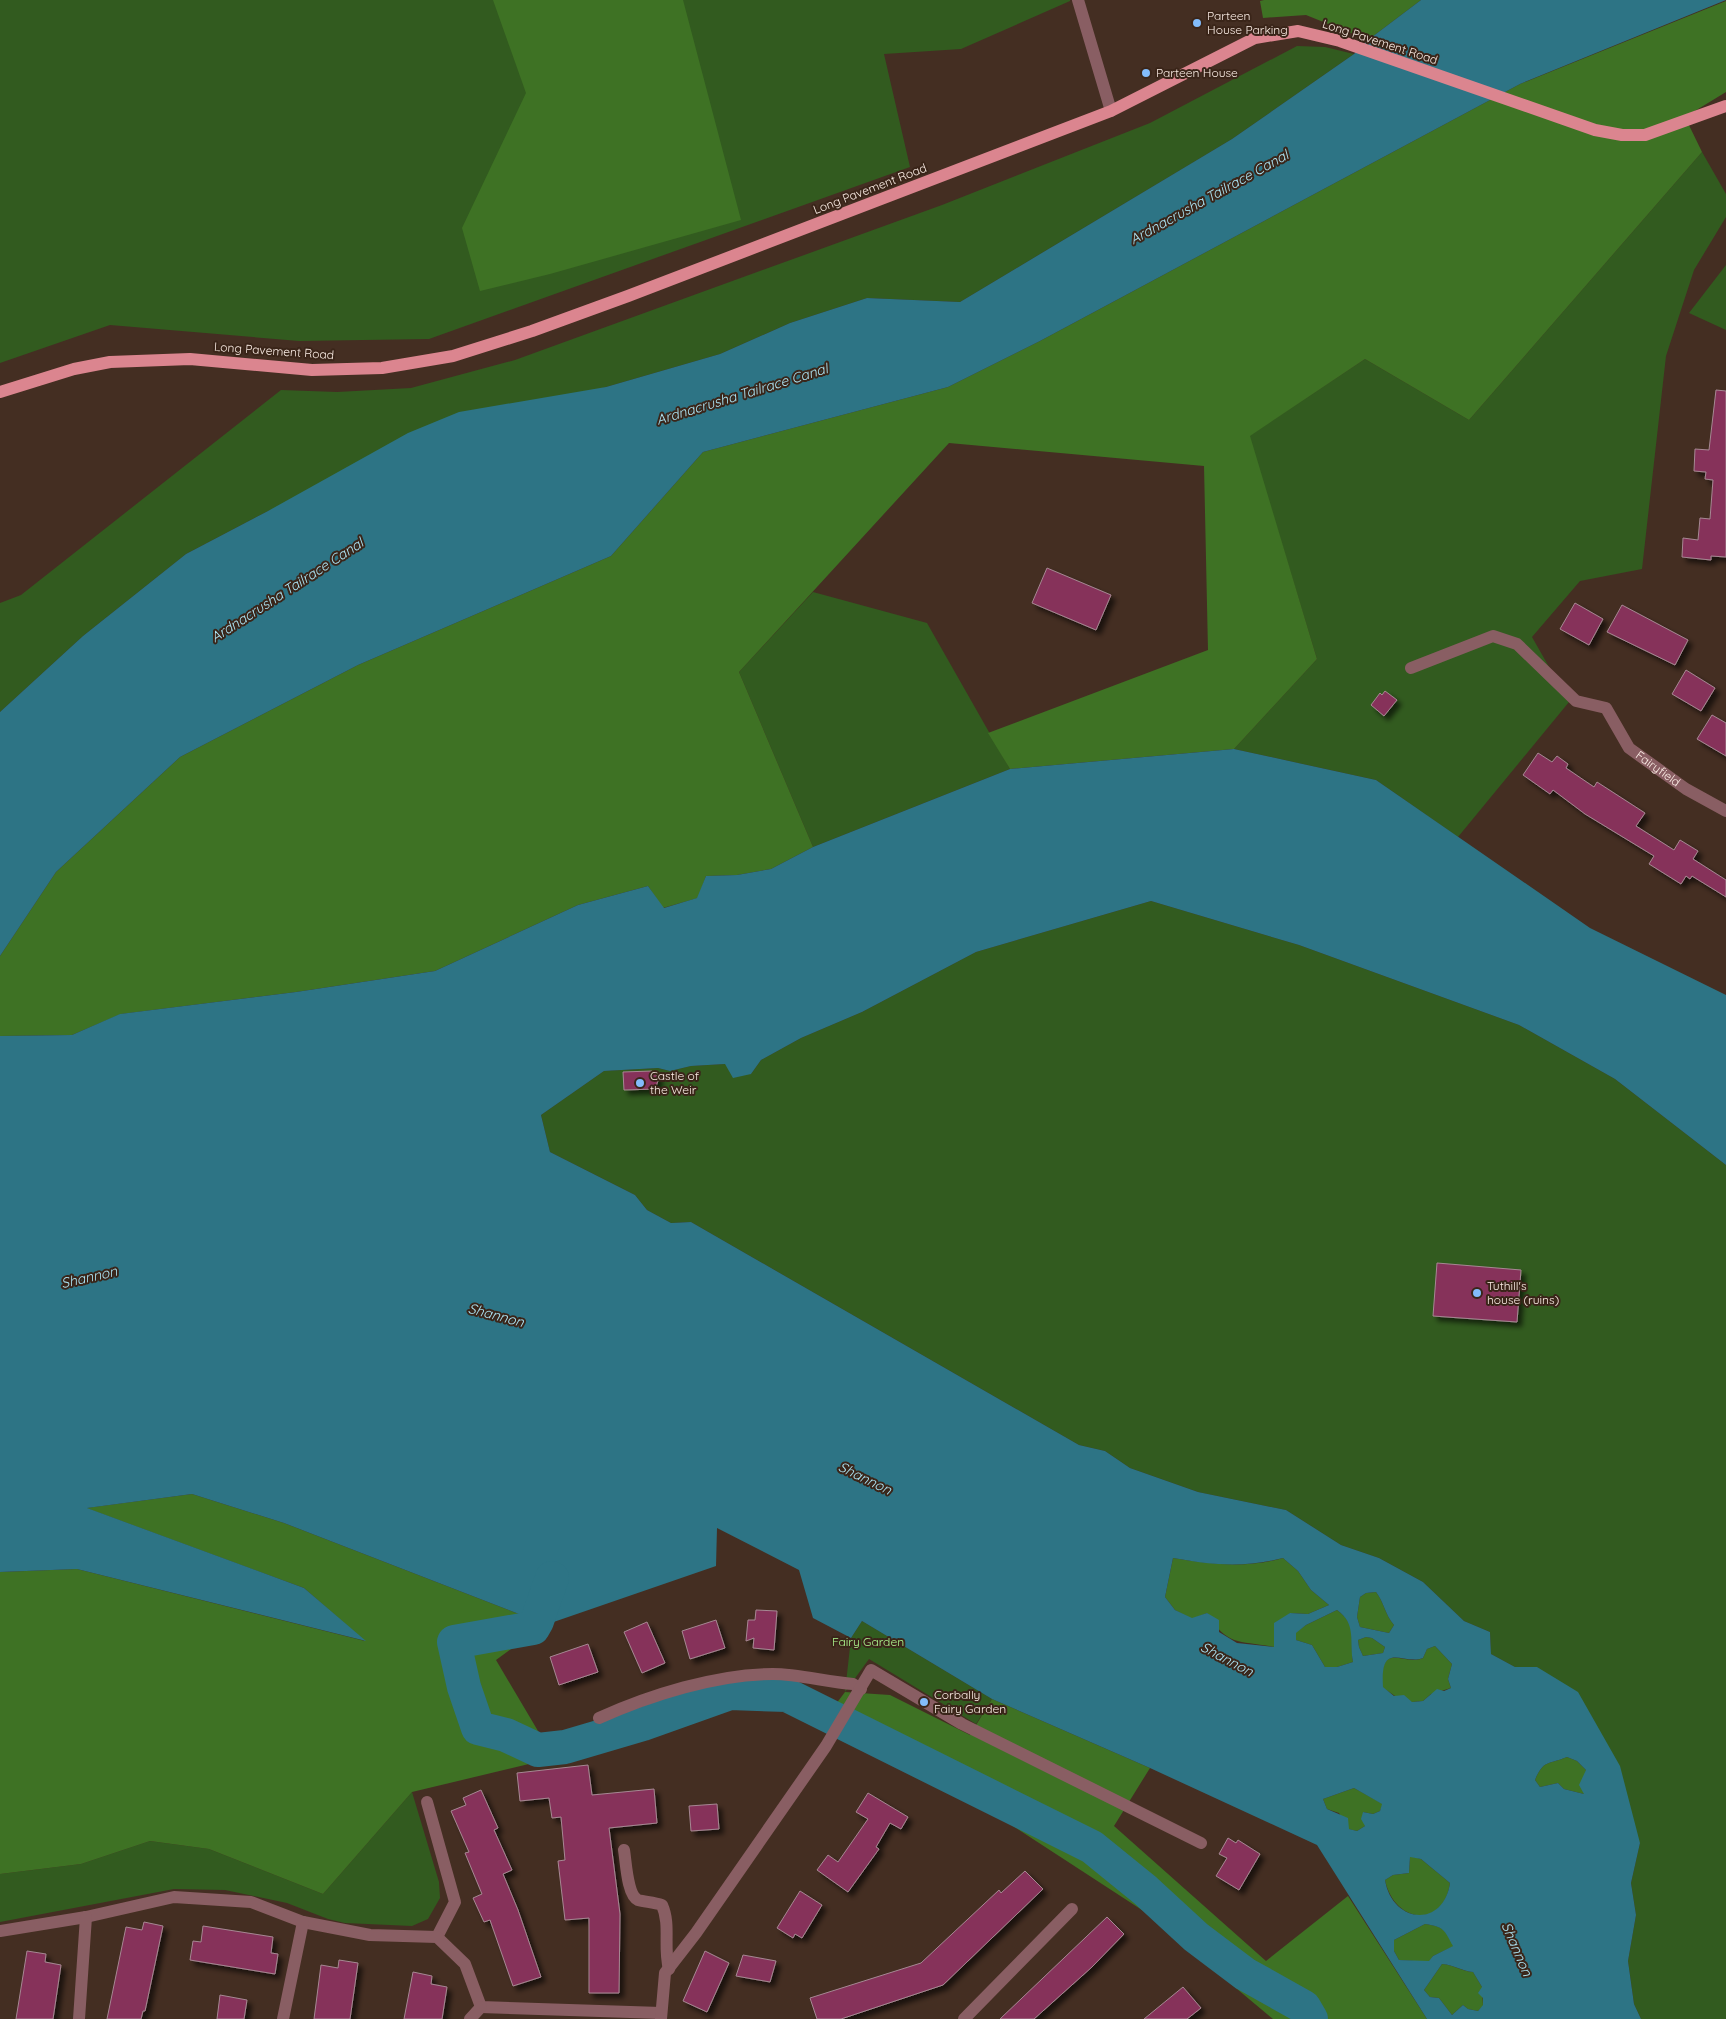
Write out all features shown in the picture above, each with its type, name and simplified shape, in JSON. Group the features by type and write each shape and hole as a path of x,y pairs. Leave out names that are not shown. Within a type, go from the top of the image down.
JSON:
{"main road":[{"name":"Long Pavement Road","path":"0,392 74,369 110,362 190,359 321,370 382,368 453,356 532,331 619,300 1112,111 1255,38 1298,31 1340,40 1595,130 1622,135 1645,135 1726,106"}],"street":[{"path":"1078,0 1112,111"},
{"name":"Fairyfield","path":"1411,668 1493,636 1517,644 1576,701 1606,708 1628,748 1686,789 1726,811"},
{"path":"481,2007 661,2016 665,1973 696,1933 826,1746 871,1670 962,1724 1201,1843"},
{"path":"599,1718 632,1703 717,1680 774,1674 853,1684 861,1688"},
{"path":"427,1802 455,1902 437,1937"},
{"path":"624,1850 631,1892 638,1900 651,1901 662,1905 667,1916 666,1956 669,1968"},
{"path":"0,1930 86,1917 174,1897 251,1902 303,1922 370,1935 437,1937 465,1964 481,2007"},
{"path":"964,2019 1072,1909"},
{"path":"80,2019 86,1917"},
{"path":"283,2019 303,1922"},
{"path":"470,2019 481,2007"}],"green space":[{"path":"0,0 1070,1 961,49 884,54 910,167 429,339 299,341 110,325 0,363"},
{"path":"493,0 683,0 741,220 550,274 480,291 462,228 526,93"},
{"path":"1421,0 1368,40 1306,15 1263,18 1260,1"},
{"path":"1726,1 1726,92 1685,117 1702,152 1469,420 1365,359 1250,436 1317,659 1234,749 1010,769 988,733 1208,650 1204,466 949,443 739,672 813,847 771,869 737,875 706,876 698,898 663,908 648,886 578,905 435,971 296,992 121,1014 72,1035 0,1036 0,956 56,872 180,757 358,665 611,556 703,452 948,387 1040,341 1520,84"},
{"path":"1297,46 1325,47 1354,54 1232,139 960,302 867,298 790,323 720,354 606,387 268,511 186,554 83,636 0,712 0,603 21,595 281,390 337,392 411,388 515,360 942,205 1150,123"},
{"path":"1702,152 1726,194 1726,217 1694,270 1666,356 1642,569 1580,581 1532,637 1569,702 1458,837 1376,780 1234,749 1317,659 1249,436 1365,359 1469,420"},
{"path":"1726,265 1726,330 1689,313"},
{"path":"813,592 927,623 1010,769 813,847 739,672"},
{"path":"1151,901 1299,945 1519,1025 1615,1079 1726,1165 1726,2019 1641,2019 1634,2004 1628,1961 1636,1915 1631,1883 1640,1843 1537,1667 1515,1667 1491,1654 1490,1632 1464,1621 1423,1582 1379,1558 1341,1545 1286,1510 1198,1492 1130,1468 1105,1451 1079,1445 691,1222 671,1223 647,1210 635,1195 550,1152 541,1115 604,1071 658,1068 670,1071 691,1066 725,1064 751,1074 761,1060 801,1038 862,1012 976,952"},
{"path":"192,1494 284,1523 537,1621 542,1626 496,1660 554,1758 412,1792 323,1894 209,1849 150,1841 81,1864 0,1874 0,1572 77,1569 365,1641 304,1588 86,1508"},
{"path":"1173,1558 1214,1564 1242,1564 1283,1558 1298,1571 1311,1590 1329,1605 1308,1614 1290,1613 1274,1647 1235,1640 1221,1632 1207,1613 1192,1619 1175,1610 1165,1597"},
{"path":"1376,1592 1394,1625 1389,1633 1360,1627 1357,1617 1360,1597 1366,1593"},
{"path":"1337,1610 1344,1616 1351,1628 1353,1662 1337,1667 1325,1667 1312,1645 1296,1640 1295,1633 1306,1625"},
{"name":"Fairy Garden","path":"862,1621 992,1699 976,1724 869,1659 845,1692 851,1638"},
{"path":"1366,1637 1372,1638 1385,1647 1383,1653 1363,1656 1358,1640"},
{"path":"1435,1646 1452,1664 1448,1679 1451,1688 1431,1694 1423,1701 1412,1702 1395,1696 1382,1687 1382,1672 1385,1663 1389,1659 1415,1660 1423,1658 1427,1649"},
{"path":"845,1692 890,1695 970,1735 992,1699 1150,1768 1114,1826 1266,1961 1348,1896 1427,2019 1273,2019 1145,1912 950,1785 821,1724"},
{"path":"1567,1757 1577,1761 1586,1770 1584,1794 1564,1789 1558,1783 1540,1787 1535,1780 1544,1766"},
{"path":"1354,1788 1383,1804 1380,1811 1373,1814 1363,1812 1365,1826 1357,1831 1348,1829 1339,1813 1327,1809 1323,1799"},
{"path":"412,1792 439,1882 440,1898 428,1919 412,1926 345,1923 328,1919 287,1903 225,1890 174,1889 0,1922 0,1874 81,1864 150,1841 209,1849 323,1894"},
{"path":"1410,1856 1421,1859 1450,1883 1446,1898 1438,1908 1429,1914 1418,1915 1408,1912 1398,1905 1390,1894 1385,1880 1393,1875 1409,1873"},
{"path":"1425,1924 1437,1926 1444,1930 1454,1946 1433,1956 1429,1962 1399,1960 1394,1951 1394,1940"},
{"path":"1442,1964 1473,1972 1482,1987 1483,2006 1478,2011 1468,2009 1463,2005 1452,2015 1439,1998 1430,1997 1424,1990"}],"water":[{"name":"Ardnacrusha Tailrace Canal","path":"1421,0 1726,0 1520,84 1040,341 948,387 703,452 611,556 358,665 180,757 56,872 0,956 0,712 83,636 186,554 408,433 459,412 606,387 720,354 790,323 867,298 960,302 1232,139 1354,54 1368,40"},
{"name":"Shannon","path":"1234,749 1376,780 1590,928 1726,995 1726,1165 1615,1079 1519,1025 1299,945 1151,901 976,952 862,1012 801,1038 761,1060 751,1074 733,1078 725,1064 691,1066 670,1071 658,1068 604,1071 541,1115 550,1152 635,1195 647,1210 671,1223 691,1222 1079,1445 1105,1451 1130,1468 1198,1492 1286,1510 1341,1545 1379,1558 1423,1582 1464,1621 1490,1632 1491,1654 1515,1667 1537,1667 1578,1692 1620,1766 1640,1843 1631,1883 1636,1915 1628,1961 1634,2004 1641,2019 1427,2019 1317,1845 1150,1768 992,1699 862,1621 851,1638 813,1618 799,1570 717,1528 716,1566 542,1626 537,1621 284,1523 192,1494 87,1508 304,1588 366,1641 77,1569 0,1572 0,1036 72,1035 120,1014 296,992 435,971 578,905 648,886 664,908 697,898 706,876 737,875 771,869 813,847 1010,769","holes":["1173,1558 1228,1564 1255,1563 1283,1558 1298,1571 1311,1590 1329,1605 1308,1614 1290,1613 1274,1623 1274,1647 1237,1643 1219,1632 1219,1620 1207,1613 1192,1618 1175,1610 1165,1597","1376,1592 1394,1625 1389,1633 1360,1627 1357,1617 1360,1597 1366,1593","1337,1610 1343,1615 1350,1627 1353,1662 1337,1667 1325,1667 1312,1645 1296,1640 1296,1633 1306,1625","1366,1637 1372,1638 1385,1647 1383,1653 1363,1656 1358,1640","1435,1646 1452,1664 1448,1679 1451,1688 1444,1691 1437,1689 1423,1701 1412,1702 1404,1695 1394,1696 1383,1687 1383,1672 1385,1663 1389,1659 1415,1660 1423,1658 1427,1649","1567,1757 1577,1761 1586,1770 1579,1785 1584,1794 1564,1789 1558,1783 1540,1787 1535,1780 1538,1773 1547,1764","1354,1788 1382,1804 1380,1811 1373,1814 1363,1812 1361,1819 1365,1826 1357,1831 1349,1829 1348,1818 1327,1809 1323,1799","1410,1857 1421,1859 1450,1883 1445,1898 1438,1908 1428,1914 1418,1915 1407,1912 1397,1905 1390,1894 1385,1880 1393,1875 1409,1873","1425,1924 1437,1926 1443,1930 1453,1946 1433,1956 1429,1961 1399,1960 1394,1951 1394,1940","1442,1964 1473,1972 1482,1987 1478,1993 1483,1998 1483,2005 1478,2011 1468,2009 1463,2005 1452,2015 1439,1998 1430,1997 1424,1990"]}],"building":[{"path":"1716,390 1726,391 1726,557 1711,556 1711,560 1682,557 1683,538 1698,540 1700,518 1710,519 1713,480 1705,479 1706,472 1694,471 1695,449 1709,450"},
{"path":"1047,568 1111,595 1096,630 1032,603"},
{"path":"1575,603 1603,619 1589,645 1560,629"},
{"path":"1622,605 1688,640 1675,665 1607,632"},
{"path":"1686,670 1715,688 1701,711 1672,694"},
{"path":"1385,691 1397,700 1384,716 1371,705 1380,693 1382,695"},
{"path":"1712,715 1726,723 1726,756 1697,739"},
{"path":"1538,753 1552,762 1557,756 1568,764 1566,768 1594,787 1597,782 1645,813 1636,826 1674,850 1680,840 1698,851 1693,859 1726,880 1726,897 1692,876 1690,879 1686,876 1681,884 1649,864 1654,856 1585,814 1553,790 1550,794 1523,775"},
{"name":"Castle of the Weir","path":"652,1071 659,1078 655,1089 624,1090 623,1072"},
{"name":"Tuthill's house (ruins)","path":"1437,1263 1521,1270 1517,1322 1433,1316"},
{"path":"756,1610 777,1611 774,1650 753,1648 754,1638 746,1641 748,1620 755,1620"},
{"path":"716,1620 725,1648 690,1659 682,1631"},
{"path":"647,1622 665,1663 642,1673 624,1632"},
{"path":"588,1644 598,1672 559,1685 550,1657"},
{"path":"588,1765 592,1795 654,1789 657,1823 609,1828 620,1914 619,1993 589,1993 589,1918 565,1920 558,1861 565,1860 561,1817 552,1818 549,1798 520,1801 517,1773"},
{"path":"481,1790 498,1828 494,1830 512,1870 503,1874 518,1910 541,1977 513,1986 490,1920 484,1922 473,1898 482,1894 465,1853 469,1852 451,1811 466,1805 463,1798"},
{"path":"868,1793 908,1817 901,1829 890,1823 876,1847 879,1849 848,1892 817,1870 828,1855 838,1862 868,1819 856,1812"},
{"path":"717,1804 719,1829 691,1831 689,1806"},
{"path":"1228,1838 1236,1843 1238,1840 1260,1854 1239,1890 1216,1876 1227,1858 1219,1854"},
{"path":"1025,1871 1043,1889 943,1985 841,2019 817,2019 810,1998 921,1963 999,1890 1001,1893"},
{"path":"800,1891 822,1905 802,1938 795,1934 793,1938 777,1928"},
{"path":"1107,1917 1124,1934 1092,1967 1034,2019 1000,2019"},
{"path":"144,1922 163,1926 145,2011 143,2011 141,2019 107,2019 126,1927 142,1930"},
{"path":"203,1926 273,1937 271,1953 278,1954 275,1974 190,1960 193,1941 201,1942"},
{"path":"27,1951 46,1954 45,1962 61,1965 53,2019 16,2019"},
{"path":"705,1951 729,1963 707,2012 683,2001"},
{"path":"743,1955 776,1961 770,1982 736,1976"},
{"path":"339,1960 358,1963 350,2019 314,2019 321,1965 338,1968"},
{"path":"413,1972 432,1976 431,1984 447,1987 442,2019 404,2019"},
{"path":"1183,1987 1201,2008 1187,2019 1144,2019"},
{"path":"220,1995 247,2000 244,2019 217,2019"}],"waterway":[{"path":"552,1578 533,1628 454,1642 464,1687 478,1728 506,1735 538,1750 565,1747 643,1724 730,1693 787,1695 1092,1847 1145,1890 1196,1937 1245,1974 1304,2007 1311,2019"}],"place":[{"name":"Parteen House Parking","path":"1197,23"},
{"name":"Parteen House","path":"1146,73"},
{"name":"Castle of the Weir","path":"640,1083"},
{"name":"Tuthill's house (ruins)","path":"1477,1293"},
{"name":"Corbally Fairy Garden","path":"924,1702"}]}
